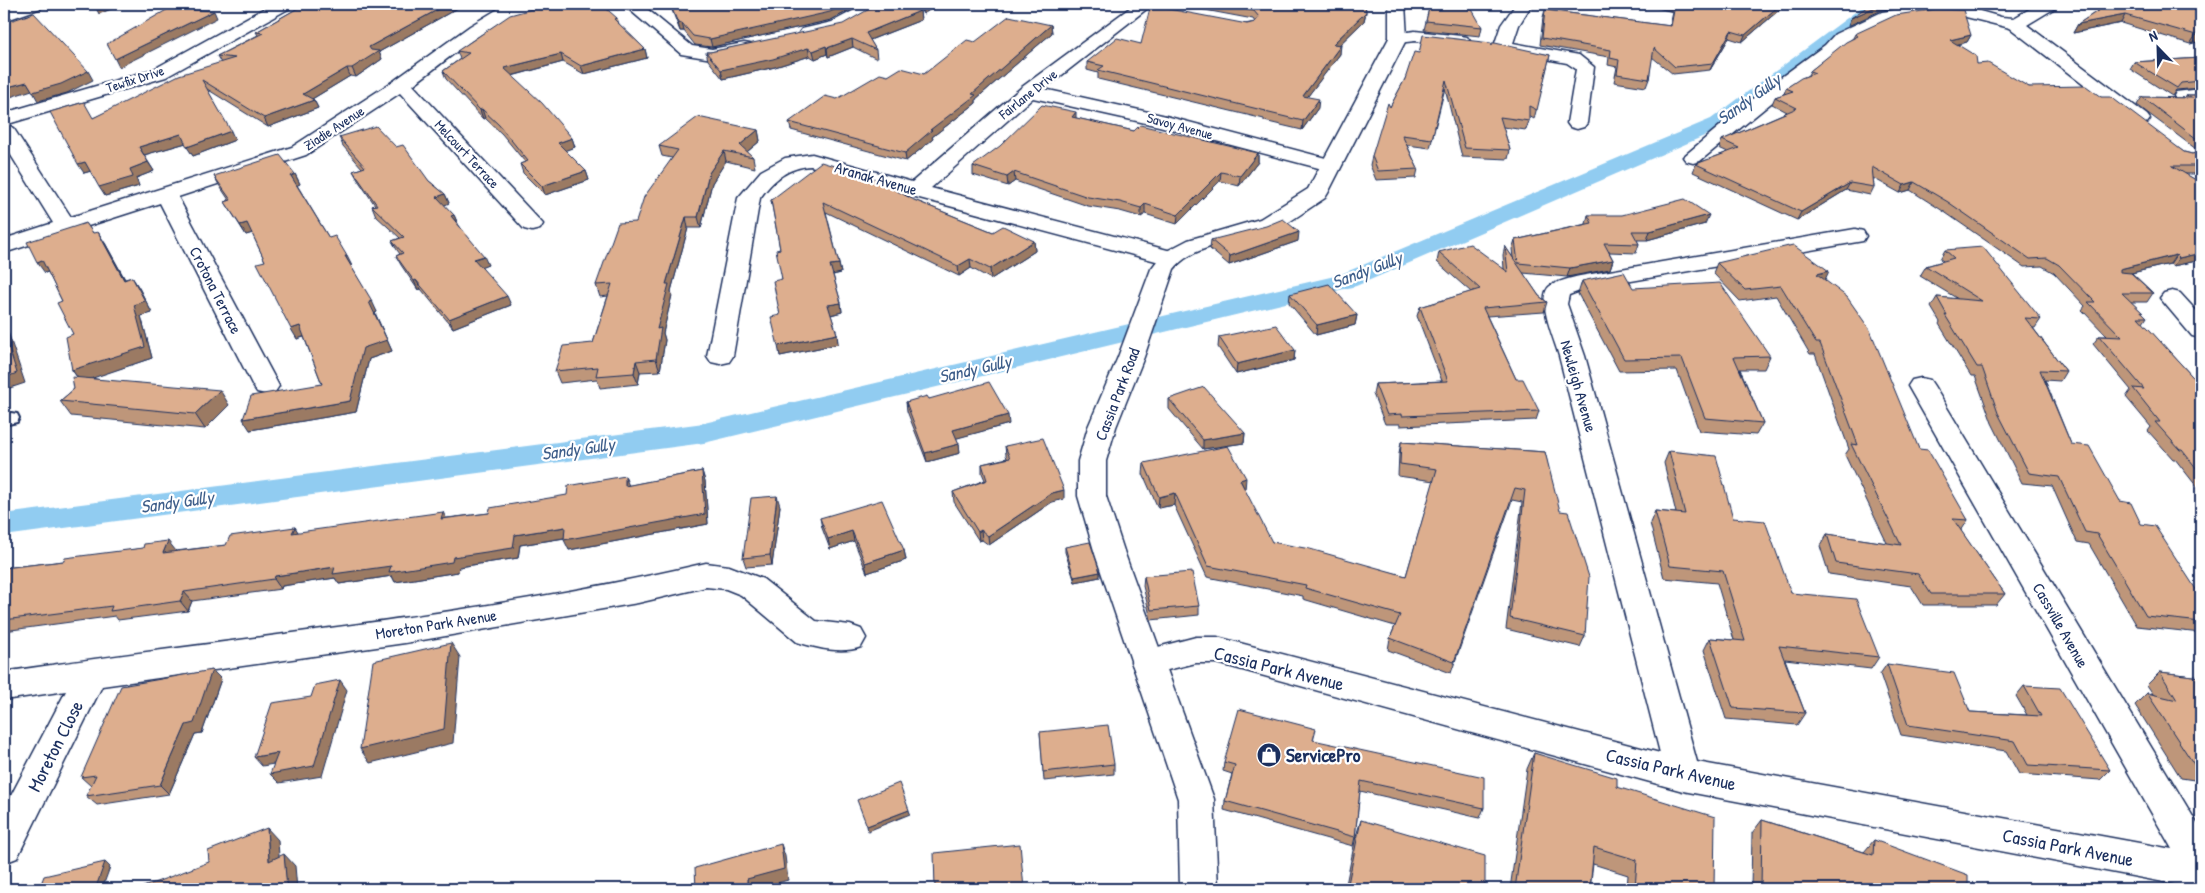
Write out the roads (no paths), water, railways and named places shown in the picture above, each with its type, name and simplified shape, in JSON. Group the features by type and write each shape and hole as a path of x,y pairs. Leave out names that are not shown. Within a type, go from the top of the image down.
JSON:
{"street":[{"path":"4,16 34,4"},
{"name":"Tewfix Drive","path":"4,119 160,73 284,4"},
{"name":"Ziadie Avenue","path":"4,246 299,151 402,84 476,30 509,10 528,4"},
{"path":"631,4 694,53 722,53 761,44"},
{"path":"790,38 838,26 873,7 874,4"},
{"path":"1171,258 1196,245 1268,224 1317,193 1398,38 1397,4"},
{"path":"1503,46 1510,25 1524,4"},
{"path":"1693,158 1769,95 1824,55 1841,38 1888,16 1932,9 1955,9 2000,22 2017,24 2049,4"},
{"name":"Fairlane Drive","path":"916,190 1028,91 1150,5"},
{"path":"2017,24 2034,40 2157,132"},
{"path":"1398,38 1414,36 1478,43 1573,59 1585,67 1577,123"},
{"name":"Melcourt Terrace","path":"402,84 532,224"},
{"name":"Savoy Avenue","path":"1028,91 1162,122 1330,165"},
{"path":"4,129 65,225"},
{"name":"Aranak Avenue","path":"720,356 749,198 759,184 774,170 798,159 812,160 916,190 1171,258"},
{"name":"Crotona Terrace","path":"166,194 266,386"},
{"name":"Newleigh Avenue","path":"1683,774 1572,356 1555,304 1558,291 1580,283 1855,236"},
{"name":"Cassia Park Road","path":"1171,258 1162,269 1131,357 1102,428 1092,461 1092,496 1147,662 1196,799 1199,889"},
{"path":"2172,298 2201,332"},
{"name":"Cassville Avenue","path":"1921,386 2201,864"},
{"name":"Moreton Park Avenue","path":"4,686 405,630 638,591 706,575 728,578 752,587 808,633 850,638"},
{"name":"Cassia Park Avenue","path":"1147,662 1196,650 1217,650 1683,774 2201,872"},
{"name":"Moreton Close","path":"4,846 92,673"}],"waterway":[{"name":"Sandy Gully","path":"4,525 704,433 1347,281 1718,123 1877,4"}],"place":[{"name":"ServicePro","path":"1269,755"}]}
